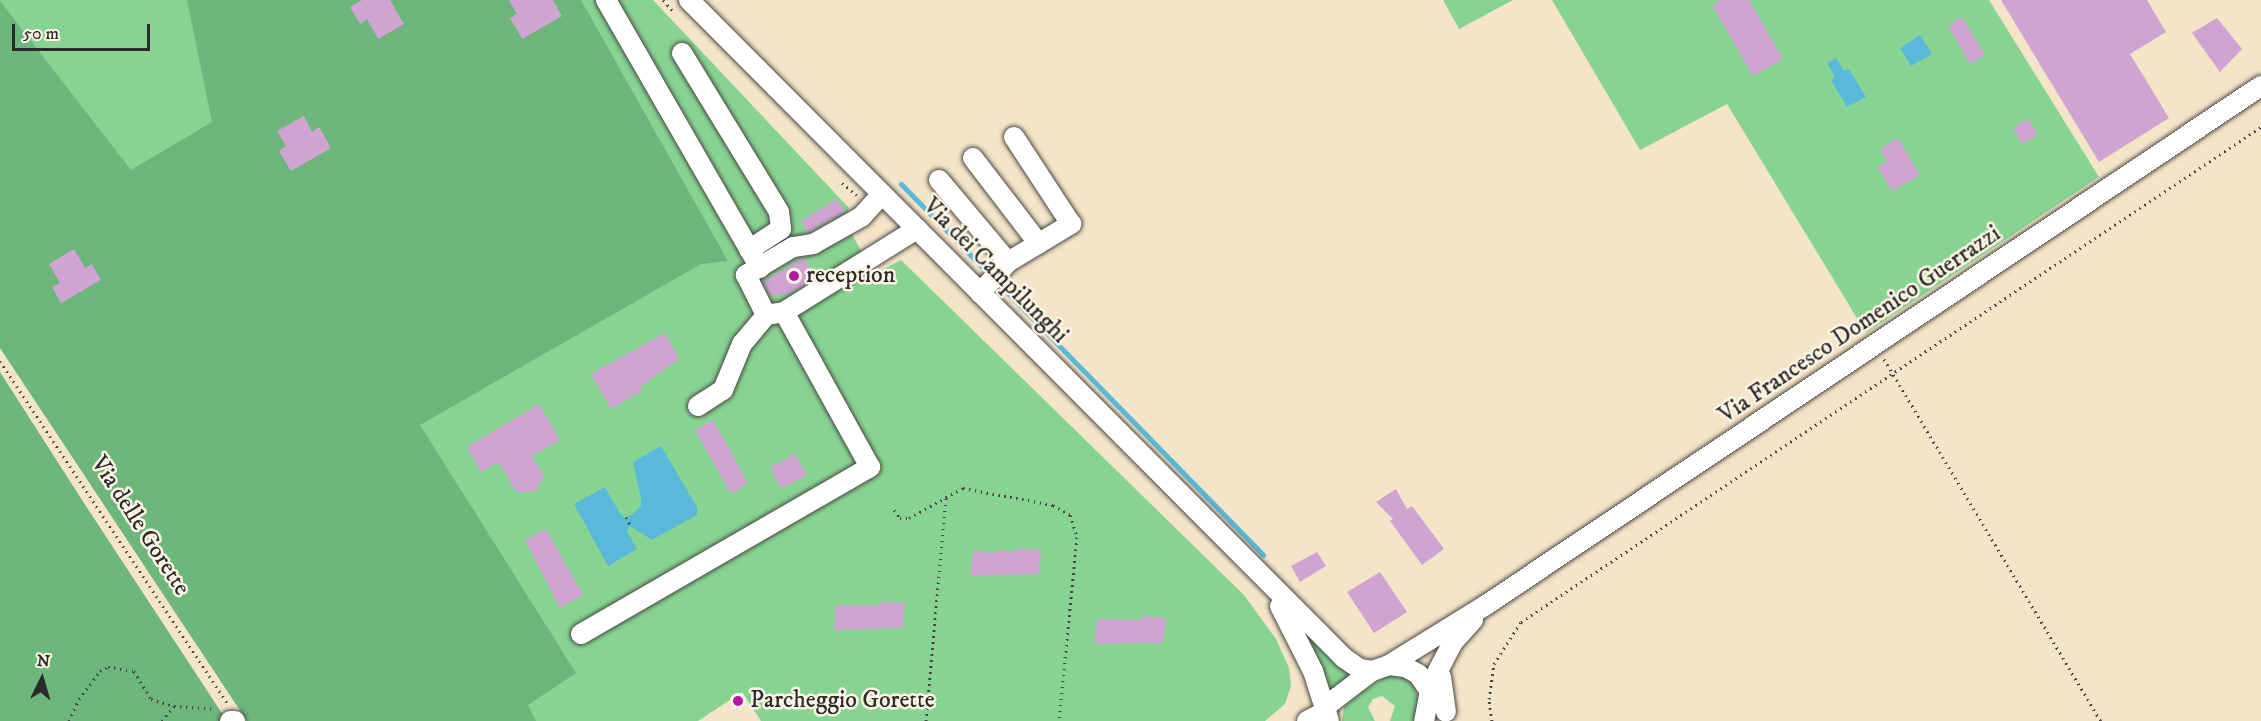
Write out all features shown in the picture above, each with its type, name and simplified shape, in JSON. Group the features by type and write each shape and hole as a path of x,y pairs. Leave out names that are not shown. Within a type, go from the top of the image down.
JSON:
{"street":[{"path":"606,0 760,268"},
{"name":"Via dei Campilunghi","path":"689,0 1344,658 1360,669 1381,668 1418,674 1448,717"},
{"path":"682,53 779,212 781,229 749,250"},
{"name":"Via Francesco Domenico Guerrazzi","path":"1328,713 1381,668 1486,605 2261,86"},
{"path":"980,293 1008,262 1071,224 1014,137"},
{"path":"974,158 1039,244"},
{"path":"939,180 1008,262"},
{"path":"581,634 870,467 775,314 746,275 793,247 813,244 861,217 882,194"},
{"path":"698,406 723,390 742,344 775,314 917,229"},
{"name":"Via dei Campilunghi","path":"1263,579 1297,633 1328,713"},
{"name":"Via Francesco Domenico Guerrazzi","path":"1430,689 1454,642 1486,605"},
{"path":"1442,668 1448,717"},
{"path":"1424,721 1430,689"},
{"path":"1307,721 1328,713"}],"path":[{"path":"1492,721 1489,699 1494,664 1521,622 1894,375 2261,127"},
{"path":"1876,345 2101,721"},
{"name":"Via delle Gorette","path":"0,361 231,714"},
{"path":"894,510 900,518 909,518 963,488 1053,506 1070,515 1077,537 1059,721"},
{"path":"926,721 946,497"},
{"path":"626,517 630,525"},
{"path":"69,721 79,699 100,671 108,667 134,671 151,699 174,706 217,709 231,714"},
{"path":"162,721 174,706"}],"green space":[{"path":"0,0 653,0 849,208 844,220 874,274 901,260 1244,595 1276,639 1289,668 1291,686 1285,704 1265,721 761,721 742,692 698,721 260,721 97,492 0,348"},
{"path":"187,0 581,0 728,261 701,264 420,425 576,673 528,705 536,721 247,721 0,348 0,1 131,170 212,122"},
{"path":"1443,0 1513,0 1459,29"},
{"path":"1552,0 1989,0 2099,177 1866,333 1727,104 1640,150"},
{"path":"0,372 82,500 227,721 0,721"},
{"path":"1309,627 1351,676 1329,692 1306,629"},
{"path":"1395,671 1413,680 1419,700 1416,721 1390,721 1395,706 1382,696 1373,699 1368,707 1375,721 1342,721 1344,707 1350,699"}],"water":[{"path":"1920,35 1932,54 1911,66 1900,48"},
{"path":"1836,58 1844,71 1849,69 1866,97 1847,107 1831,80 1835,77 1827,63"},
{"path":"661,446 697,507 697,515 652,540 630,526 627,531 637,549 608,566 574,504 605,487 619,512 625,518 632,515 641,506 633,462"}],"building":[{"path":"362,0 390,0 404,24 378,39 367,19 360,24 350,7"},
{"path":"509,0 553,0 562,16 522,39 510,18 517,14"},
{"path":"1721,0 1749,0 1783,59 1753,76 1712,5"},
{"path":"2001,0 2147,0 2166,32 2130,54 2169,118 2099,162"},
{"path":"1962,17 1985,55 1970,64 1948,26"},
{"path":"2217,18 2242,49 2220,72 2192,33"},
{"path":"304,116 312,132 319,127 331,148 291,171 279,151 286,146 277,131"},
{"path":"2028,119 2038,135 2022,144 2013,128"},
{"path":"1898,138 1920,175 1892,191 1877,167 1887,161 1880,149"},
{"path":"837,199 845,212 808,233 801,221"},
{"path":"74,249 85,268 92,264 101,280 61,303 52,287 60,283 49,264"},
{"name":"reception","path":"804,257 816,278 788,294 770,296 763,282"},
{"path":"665,333 679,359 640,387 642,391 611,409 591,374"},
{"path":"539,404 560,440 532,456 544,476 535,492 516,492 499,462 481,472 467,447"},
{"path":"713,420 748,483 731,494 695,430"},
{"path":"795,454 807,475 781,489 770,467"},
{"path":"1396,489 1407,509 1412,506 1444,549 1422,565 1390,521 1393,519 1376,502"},
{"path":"546,529 583,595 560,608 525,540"},
{"path":"1017,548 1041,550 1039,574 970,576 973,551 1017,552"},
{"path":"1317,552 1326,566 1300,582 1291,566"},
{"path":"1380,572 1407,612 1374,633 1347,592"},
{"path":"881,601 905,603 903,628 834,630 836,605 881,605"},
{"path":"1141,616 1166,618 1163,643 1095,644 1097,619 1141,620"}],"waterway":[{"path":"901,184 989,274"},
{"path":"997,282 1263,555"}],"place":[{"name":"reception","path":"794,276"},
{"name":"Parcheggio Gorette","path":"738,701"}]}
